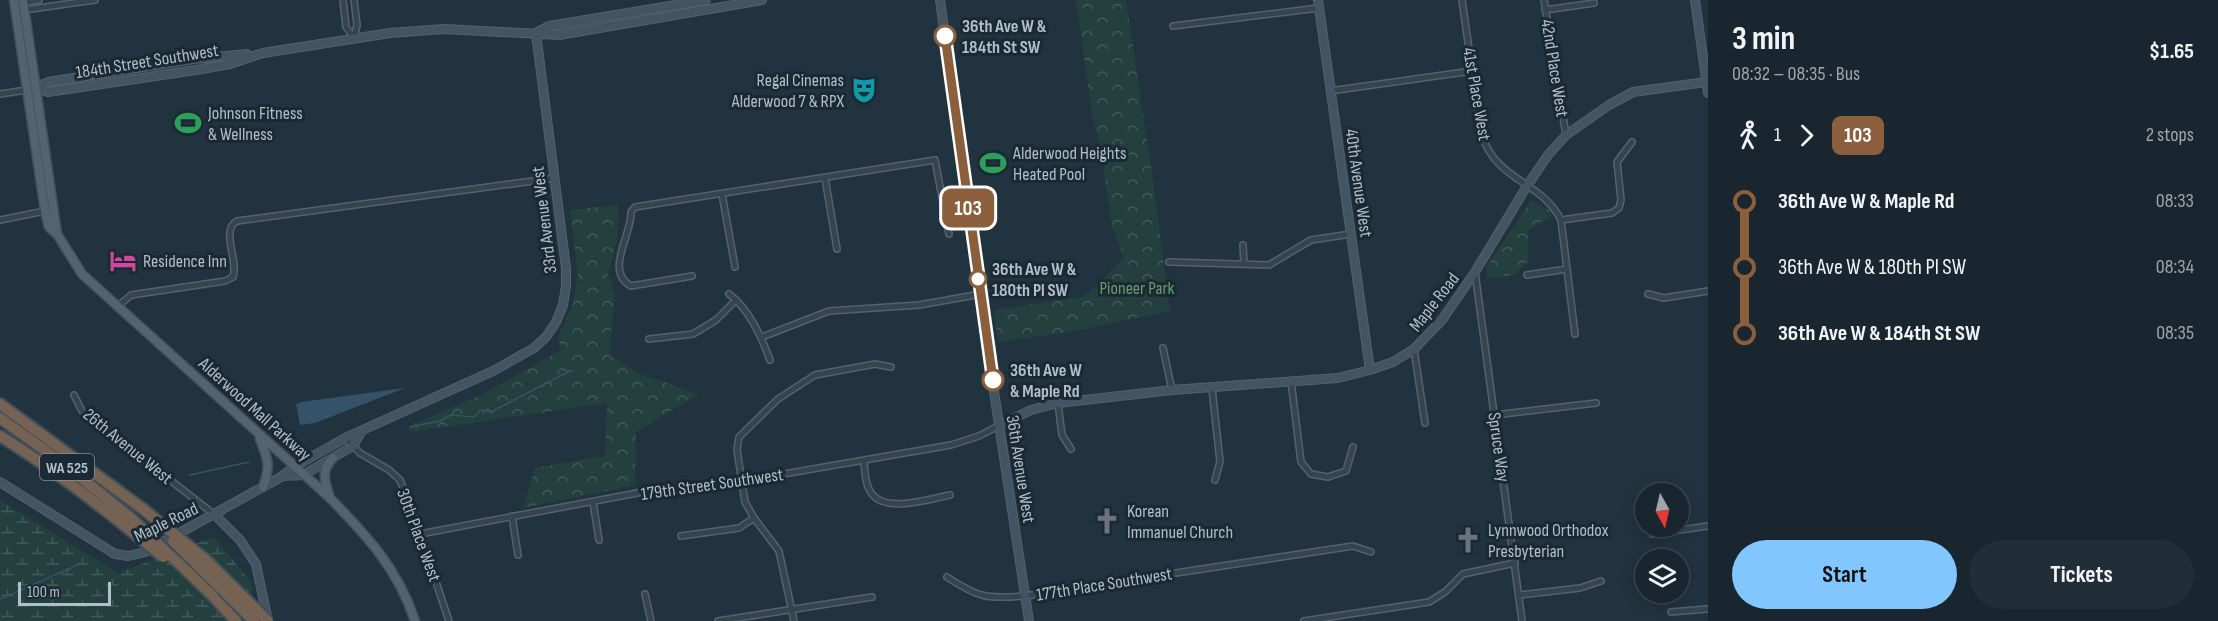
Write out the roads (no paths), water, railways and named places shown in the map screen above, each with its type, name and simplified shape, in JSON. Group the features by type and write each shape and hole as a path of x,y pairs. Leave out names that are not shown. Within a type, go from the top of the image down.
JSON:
{"highway":[{"name":"WA 525","path":"0,404 104,479 135,516 236,621"},
{"name":"WA 525","path":"0,418 177,545 254,621"},
{"path":"0,436 52,470 205,558 268,621"}],"main road":[{"name":"Alderwood Mall Parkway","path":"21,3 45,211 49,227 57,234 82,274 330,498 376,547 390,566 409,603 415,621"},
{"name":"Alderwood Mall Parkway","path":"21,3 30,89 57,234"},
{"path":"258,435 269,462 263,488"},
{"path":"330,498 324,474 325,466 333,458"}],"street":[{"path":"21,3 39,0"},
{"path":"21,3 95,0"},
{"path":"343,0 346,27 354,38"},
{"path":"354,0 357,25 354,38"},
{"name":"184th Street Southwest","path":"0,94 30,89 46,83 194,59 264,53 354,38 444,29 560,35 660,8 706,0"},
{"name":"184th Street Southwest","path":"660,8 762,0"},
{"name":"36th Avenue West","path":"940,0 1029,621"},
{"name":"41st Place West","path":"1462,0 1484,144 1497,163 1552,204 1561,220"},
{"name":"42nd Place West","path":"1544,0 1566,135"},
{"path":"1695,0 1708,93"},
{"path":"1545,10 1594,3"},
{"path":"1173,26 1318,4"},
{"name":"40th Avenue West","path":"1318,4 1370,370"},
{"name":"33rd Avenue West","path":"294,467 345,438 519,358 546,337 556,322 563,305 566,268 536,33"},
{"name":"184th Street Southwest","path":"30,89 48,92 230,64 264,53"},
{"path":"147,67 155,70 165,69 171,73 173,68 190,65 194,59"},
{"path":"1330,91 1472,71"},
{"name":"Maple Road","path":"1000,425 1031,410 1058,403 1172,390 1338,378 1393,362 1414,349 1443,320 1527,186 1548,155 1566,135 1609,105 1633,92 1707,82"},
{"path":"1575,334 1561,220 1612,213 1619,208 1621,200 1617,162 1632,142"},
{"path":"692,276 631,286 625,282 620,275 619,265 621,252 632,223 631,212 635,207 935,160 949,234"},
{"path":"825,177 837,249"},
{"path":"118,306 131,295 233,278 235,270 229,232 232,223 237,221 555,178"},
{"path":"722,194 735,267"},
{"path":"946,210 968,206"},
{"path":"0,220 45,211"},
{"path":"1169,262 1269,265 1311,240 1351,234"},
{"path":"1243,245 1244,264"},
{"path":"1527,275 1568,269"},
{"name":"Spruce Way","path":"1475,272 1522,621"},
{"path":"1648,294 1664,298 1708,291"},
{"path":"729,294 736,300 762,337 771,360"},
{"path":"762,337 829,311 919,305 981,294"},
{"path":"649,339 693,334 716,320 736,300"},
{"path":"1163,348 1172,390"},
{"path":"1414,349 1425,423"},
{"path":"794,621 779,551 745,502 737,450 740,437 778,399 815,375 875,364 891,367"},
{"path":"1291,381 1301,462 1311,474 1328,477 1346,471 1352,457 1353,447"},
{"path":"1212,388 1220,462 1215,480"},
{"name":"26th Avenue West","path":"74,395 82,411 215,515"},
{"path":"1058,403 1062,435 1071,449"},
{"path":"1495,415 1596,403"},
{"name":"179th Street Southwest","path":"420,534 653,490 697,489 864,462 951,445 979,436 1000,425"},
{"path":"303,475 353,446 361,432"},
{"name":"30th Place West","path":"345,438 400,480 449,621"},
{"path":"864,462 868,486 872,494 887,503 897,504 950,495"},
{"name":"Maple Road","path":"0,482 97,544 122,556 145,552 263,488 284,476 294,467"},
{"name":"Maple Road","path":"284,476 303,475"},
{"path":"592,502 599,540"},
{"path":"215,515 240,540 256,564 268,621"},
{"path":"512,516 518,555"},
{"path":"681,536 739,528 754,518"},
{"path":"1689,529 1708,526"},
{"name":"177th Place Southwest","path":"947,577 980,596 995,598 1025,596 1353,546 1371,552"},
{"path":"1304,621 1429,602 1445,592 1463,574 1515,563"},
{"path":"1519,595 1580,588 1601,581"},
{"path":"645,594 651,621"},
{"path":"718,621 872,597"},
{"path":"1671,612 1708,609"}],"water":[{"path":"405,388 315,423 300,425 296,404 301,402"}],"waterway":[{"path":"410,427 440,421 451,415 474,417 481,410 491,412 572,370"},
{"path":"190,475 249,462"},
{"path":"0,599 80,564"}],"place":[{"name":"36th Ave W & 184th St SW","path":"945,36"},
{"name":"Regal Cinemas Alderwood 7 & RPX","path":"864,90"},
{"name":"Johnson Fitness & Wellness","path":"188,123"},
{"name":"Alderwood Heights Heated Pool","path":"993,163"},
{"name":"Residence Inn","path":"123,261"},
{"name":"36th Ave W & 180th Pl SW","path":"978,279"},
{"name":"36th Ave W & Maple Rd","path":"993,380"},
{"name":"Korean Immanuel Church","path":"1107,521"},
{"name":"Lynnwood Orthodox Presbyterian","path":"1468,540"}],"park label":[{"name":"Pioneer Park","path":"1137,288"}]}
